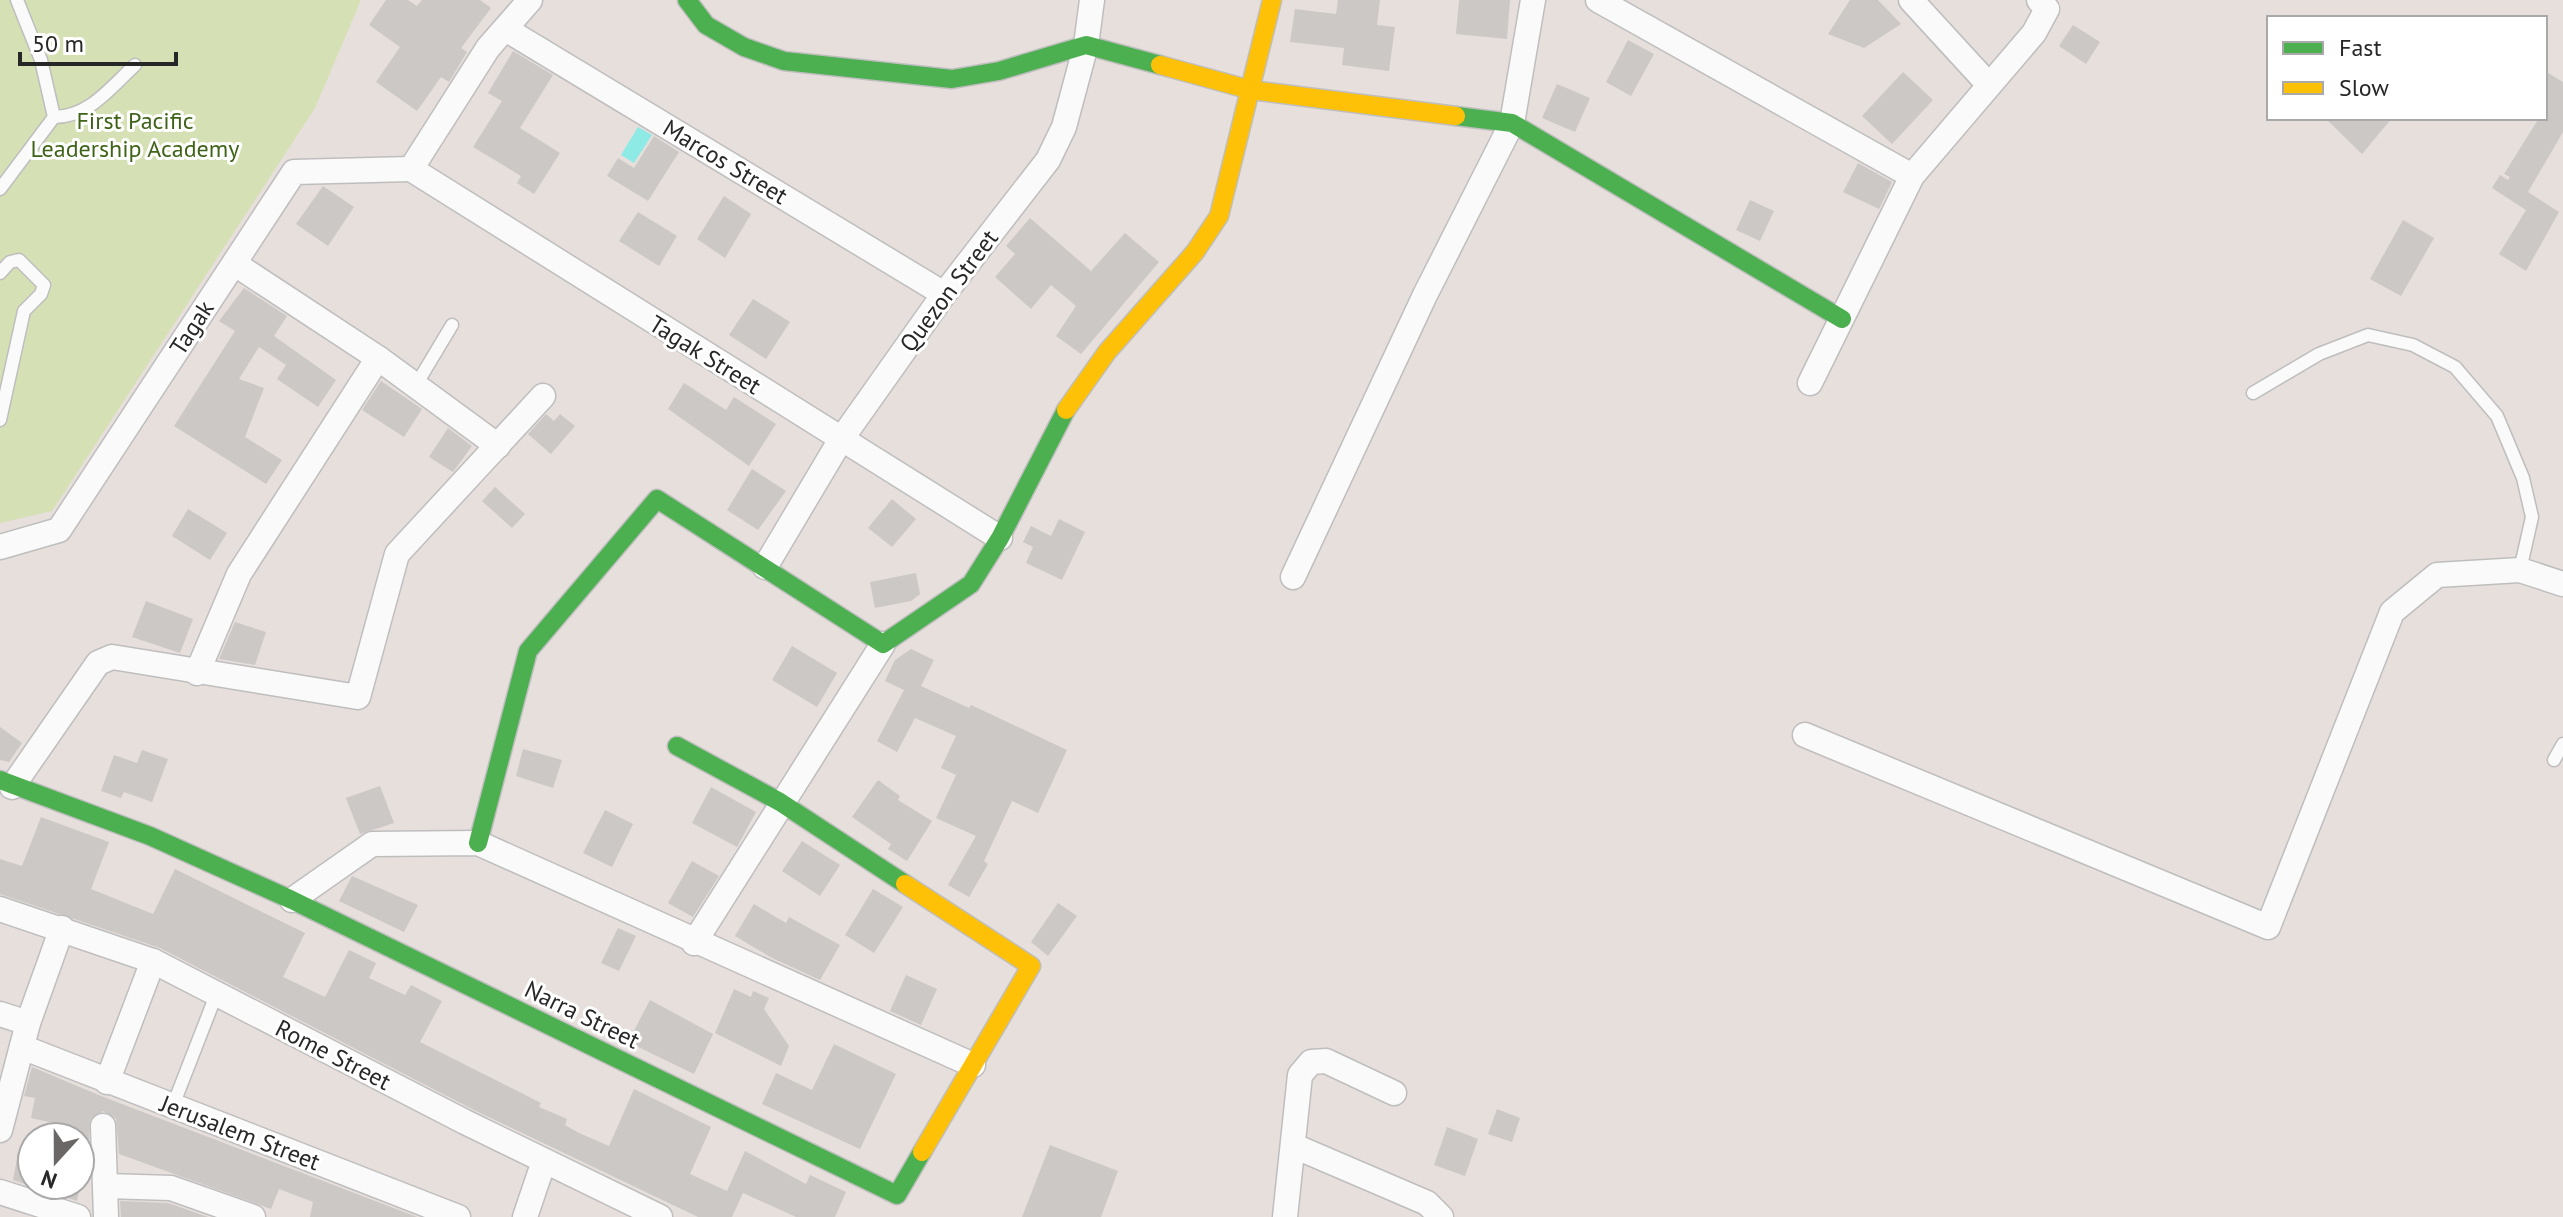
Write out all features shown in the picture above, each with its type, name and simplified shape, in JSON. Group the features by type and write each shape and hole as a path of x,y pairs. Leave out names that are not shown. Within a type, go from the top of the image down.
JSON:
{"street":[{"path":"411,169 488,48 507,30 530,0"},
{"path":"687,0 706,25 744,47 784,61 918,78 952,79 999,71 1086,45 1251,90 1512,123 1842,319"},
{"name":"Quezon Street","path":"765,567 840,441 944,294 1048,160 1064,127 1086,45 1092,0"},
{"path":"694,943 780,802 883,644 971,584 1000,538 1064,413 1107,352 1195,252 1219,216 1272,0"},
{"path":"1293,577 1425,295 1512,123 1533,0"},
{"path":"1598,0 1912,176"},
{"path":"1911,0 1989,85"},
{"path":"1810,383 1912,176 2034,33 2047,9 2039,0"},
{"name":"Marcos Street","path":"507,30 944,294"},
{"name":"Tagak","path":"0,547 59,530 294,172 411,169"},
{"name":"Tagak Street","path":"411,169 840,441 1000,538"},
{"path":"235,264 378,358 498,446"},
{"path":"197,673 239,574 378,358"},
{"path":"6,783 98,663 112,657 358,697 397,554 543,396"},
{"path":"478,843 528,651 657,499 883,644"},
{"path":"1805,735 2268,927 2392,612 2437,575 2520,570 2563,584"},
{"path":"677,746 780,802"},
{"name":"Narra Street","path":"6,783 150,836 292,900 897,1195 1031,966 780,802"},
{"path":"292,900 372,844 478,843 694,943 973,1065"},
{"name":"Rome Street","path":"0,909 153,961 660,1217"},
{"path":"2,1114 28,1023 62,928"},
{"path":"107,1082 153,961"},
{"path":"0,1014 28,1023"},
{"name":"Jerusalem Street","path":"22,1047 458,1217"},
{"path":"1285,1217 1300,1075 1311,1062 1326,1061 1394,1093"},
{"path":"103,1126 106,1217"},
{"path":"1294,1146 1427,1203 1441,1217"},
{"path":"525,1217 544,1161"},
{"path":"107,1186 171,1188 253,1217"},
{"path":"0,1192 78,1217"}],"lane":[{"path":"0,189 54,117 41,60 17,0"},
{"path":"54,117 72,117 86,110 135,65"},
{"path":"0,273 10,262 19,260 41,281 44,290 24,311 0,420"},
{"path":"416,385 452,325"},
{"path":"2253,393 2319,354 2368,335 2413,345 2455,367 2497,416 2523,478 2532,517 2520,570"},
{"path":"2554,760 2563,744"},
{"path":"172,1108 216,995"}],"green space":[{"name":"First Pacific Leadership Academy","path":"0,0 361,0 315,108 52,511 0,523"}],"water":[{"path":"638,127 652,135 634,163 621,155"}],"building":[{"path":"386,0 408,0 417,6 422,0 480,0 491,8 461,48 467,52 449,82 441,77 417,111 376,82 400,47 369,25"},
{"path":"1338,0 1380,0 1377,25 1395,27 1389,71 1342,65 1344,48 1290,42 1295,9 1336,14"},
{"path":"1459,0 1510,0 1507,39 1456,34"},
{"path":"1850,0 1878,0 1901,24 1864,48 1828,34"},
{"path":"2073,25 2100,42 2086,64 2059,46"},
{"path":"1628,40 1654,54 1631,96 1606,82"},
{"path":"513,51 553,75 520,128 560,153 534,194 517,183 521,176 473,147 502,101 488,93"},
{"path":"1903,72 1933,100 1892,144 1862,116"},
{"path":"2547,72 2563,82 2563,132 2528,192 2559,212 2526,271 2499,254 2526,210 2492,188 2500,175 2508,180 2510,177 2504,174 2538,120 2547,120"},
{"path":"1557,84 1590,98 1575,132 1542,118"},
{"path":"2327,120 2390,120 2362,154"},
{"path":"654,136 679,152 648,201 607,176 618,158 634,168"},
{"path":"1858,163 1892,182 1879,209 1843,192"},
{"path":"323,186 354,207 328,246 296,224"},
{"path":"724,196 751,214 725,258 697,239"},
{"path":"1750,200 1774,211 1760,241 1736,230"},
{"path":"638,212 677,236 659,266 619,241"},
{"path":"1030,218 1091,271 1125,233 1159,262 1081,354 1056,336 1076,306 1051,285 1031,309 995,277 1015,254 1006,246"},
{"path":"2403,220 2434,238 2401,296 2370,279"},
{"path":"244,288 287,316 274,336 336,380 318,407 277,379 286,365 259,347 239,379 264,388 245,437 282,460 266,484 174,426 235,331 219,321"},
{"path":"753,299 790,322 766,359 729,335"},
{"path":"381,381 422,409 404,437 362,410"},
{"path":"684,383 726,410 734,397 776,424 749,466 668,409"},
{"path":"546,414 554,421 560,414 575,426 551,454 528,434"},
{"path":"448,428 472,446 453,472 429,457"},
{"path":"752,469 786,491 758,530 727,510"},
{"path":"495,487 525,514 512,528 482,501"},
{"path":"892,499 916,519 892,547 868,528"},
{"path":"188,509 227,533 210,560 172,536"},
{"path":"1059,519 1085,532 1062,580 1026,563 1033,547 1023,542 1031,526 1051,536"},
{"path":"916,573 920,594 911,601 875,608 870,582"},
{"path":"146,601 193,619 180,653 132,637"},
{"path":"235,622 266,632 255,665 219,659"},
{"path":"792,646 837,673 817,707 772,680"},
{"path":"911,649 934,660 921,686 969,708 971,705 1067,750 1038,813 1012,801 984,861 988,864 969,897 948,885 976,836 936,818 956,775 941,768 956,736 915,718 897,752 877,741 904,690 885,681 895,660"},
{"path":"0,727 22,743 9,762 0,760"},
{"path":"523,749 562,760 553,788 516,776"},
{"path":"142,750 168,759 152,802 124,792 121,798 101,791 114,755 137,763"},
{"path":"878,780 900,796 898,800 932,821 907,861 888,849 891,844 852,817"},
{"path":"380,786 394,823 360,834 346,798"},
{"path":"711,787 756,812 737,847 692,823"},
{"path":"605,810 633,824 612,867 583,853"},
{"path":"41,817 109,842 91,889 153,914 175,869 305,933 283,977 325,997 349,950 376,963 369,978 405,995 411,985 442,1001 420,1042 541,1103 539,1107 567,1119 565,1125 579,1133 609,1146 634,1089 711,1127 690,1174 727,1191 745,1151 806,1184 810,1175 846,1192 835,1217 796,1217 743,1193 732,1217 698,1217 472,1109 160,948 0,894 0,859 22,866"},
{"path":"802,841 840,865 820,896 782,871"},
{"path":"692,861 719,876 693,917 668,903"},
{"path":"352,876 418,905 404,932 339,901"},
{"path":"873,889 903,907 874,953 845,935"},
{"path":"1058,903 1077,916 1048,956 1031,942"},
{"path":"754,904 786,923 789,917 840,945 820,980 772,958 735,936"},
{"path":"618,928 636,936 619,971 601,963"},
{"path":"906,975 937,989 921,1025 890,1011"},
{"path":"734,989 751,997 753,991 769,998 764,1009 789,1046 781,1066 715,1033"},
{"path":"650,1000 713,1034 694,1074 628,1042"},
{"path":"834,1044 896,1074 860,1149 762,1104 776,1073 812,1090"},
{"path":"32,1067 417,1217 310,1217 313,1202 279,1189 271,1209 119,1154 116,1119 103,1111 90,1121 44,1121 31,1118 35,1098 24,1096"},
{"path":"1497,1109 1520,1118 1512,1142 1488,1134"},
{"path":"1447,1127 1478,1139 1465,1176 1434,1165"},
{"path":"1050,1145 1118,1171 1101,1217 1022,1217"},
{"path":"120,1201 168,1203 208,1217 121,1217"}],"traffic: fast":[{"path":"687,0 706,25 744,47 784,61 952,79 999,71 1086,45 1160,65"},
{"path":"1456,116 1512,123 1842,319"},
{"path":"478,843 528,651 657,499 883,644 971,584 1000,538 1066,410"},
{"path":"677,746 780,802 905,884"},
{"path":"0,780 150,836 292,900 897,1195 922,1152"}],"traffic: slow":[{"path":"1066,410 1107,352 1195,252 1219,216 1272,0"},
{"path":"1160,65 1251,90 1456,116"},
{"path":"905,884 1031,966 922,1152"}]}
